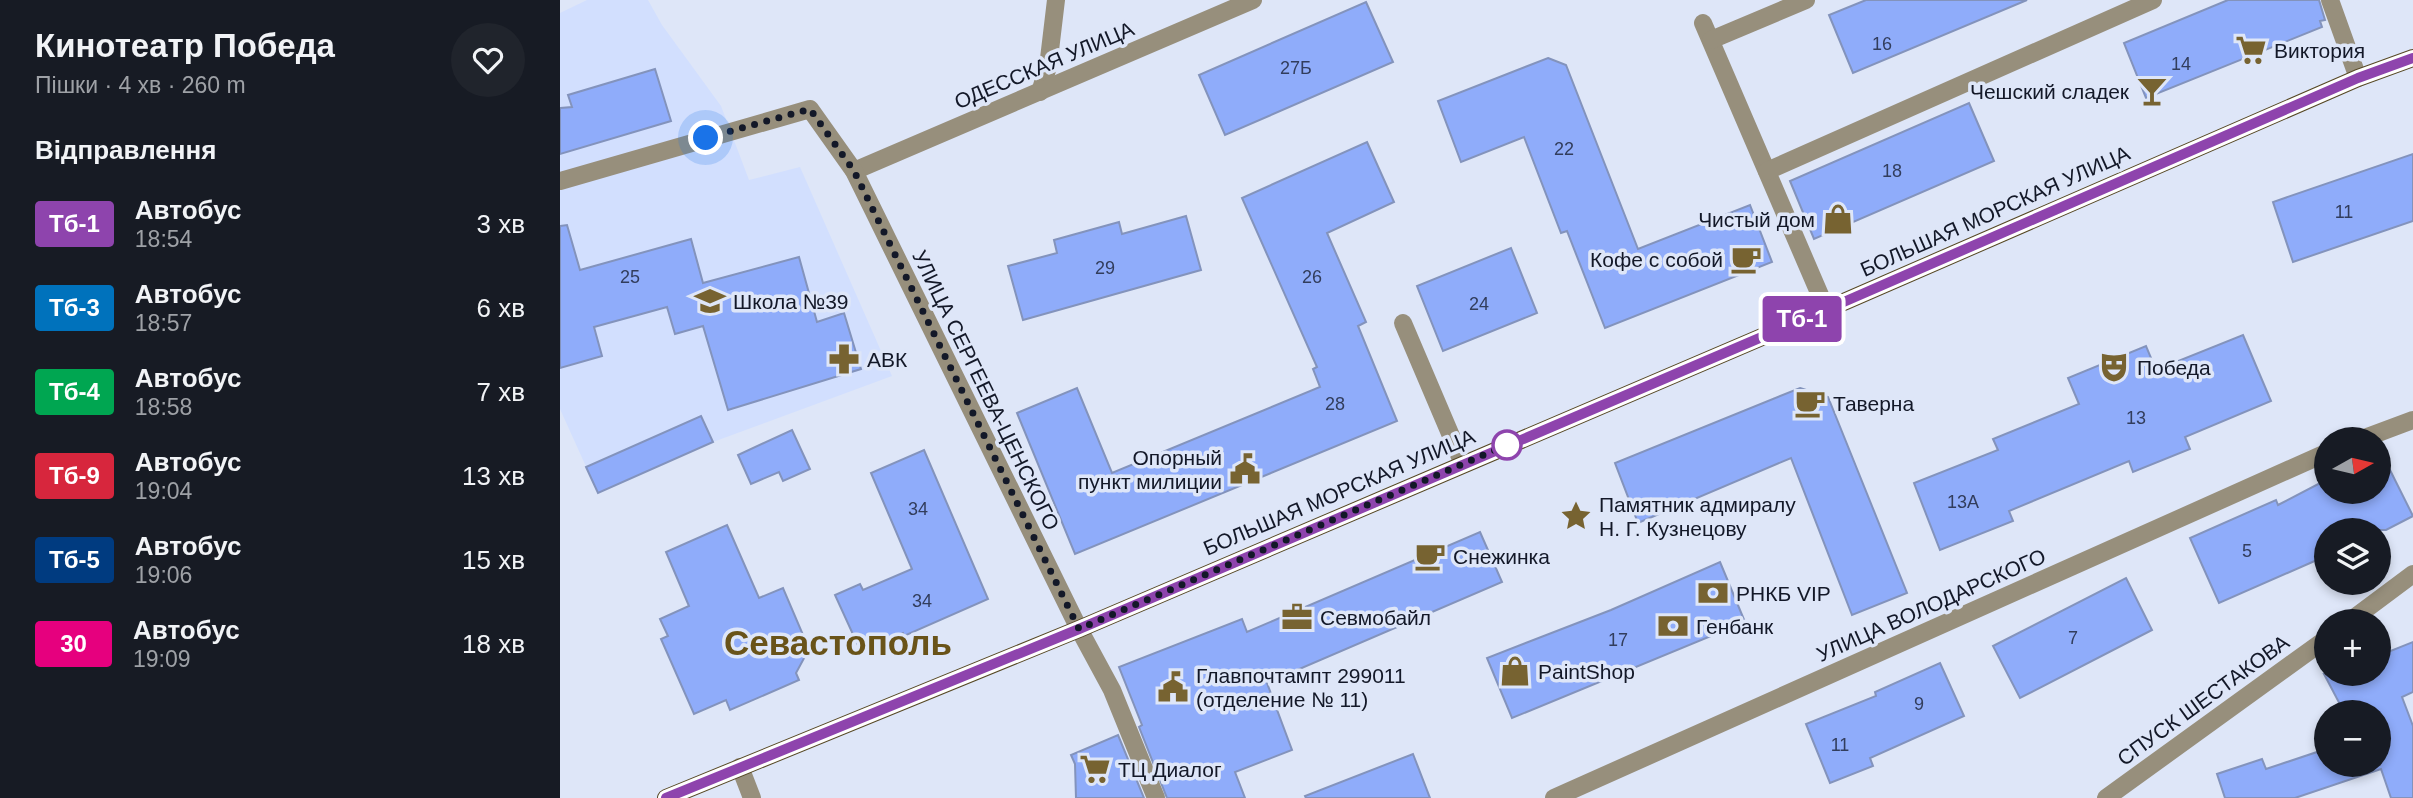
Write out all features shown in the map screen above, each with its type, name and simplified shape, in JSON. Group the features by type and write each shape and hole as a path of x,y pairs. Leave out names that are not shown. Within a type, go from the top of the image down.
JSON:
{"main road":[{"name":"БОЛЬШАЯ МОРСКАЯ УЛИЦА","path":"666,798 1079,629 2358,78 2413,58"}],"street":[{"path":"1041,92 1048,67 1056,0"},
{"name":"ОДЕССКАЯ УЛИЦА","path":"854,171 1253,0"},
{"path":"1711,40 1806,0"},
{"path":"1767,171 2153,0"},
{"path":"2330,0 2358,78"},
{"path":"1703,23 1826,309"},
{"name":"УЛИЦА СЕРГЕЕВА-ЦЕНСКОГО","path":"560,181 810,109 854,171 1079,629 1112,690 1156,798"},
{"path":"1403,323 1463,464"},
{"path":"2391,428 2413,420"},
{"name":"УЛИЦА ВОЛОДАРСКОГО","path":"1554,798 2314,458"},
{"path":"2366,609 2413,574"},
{"name":"СПУСК ШЕСТАКОВА","path":"2106,798 2314,648"},
{"path":"740,767 752,798"}],"shaded area":[{"name":"Школа №39","path":"587,0 648,0 662,25 721,106 749,180 800,167 892,376 713,442 598,493 560,409 560,13"}],"building":[{"path":"1866,0 2027,0 1853,73 1829,15"},
{"path":"2228,0 2319,0 2325,20 2320,21 2322,27 2146,98 2124,43"},
{"path":"1366,2 1393,62 1225,135 1199,75"},
{"path":"1548,58 1566,65 1638,249 1750,205 1772,262 1605,328 1567,231 1561,233 1524,137 1461,162 1438,101"},
{"path":"655,69 671,121 560,154 560,108 572,107 568,95"},
{"path":"1969,103 1994,161 1814,239 1790,181"},
{"path":"1367,142 1394,202 1327,233 1366,322 1358,326 1397,421 1075,554 1017,413 1077,388 1112,473 1320,387 1313,369 1317,367 1242,198"},
{"path":"2413,154 2413,221 2293,262 2273,202"},
{"path":"1186,216 1201,270 1023,320 1008,266 1057,253 1054,240 1119,222 1122,234"},
{"path":"567,225 580,270 691,239 703,283 799,257 817,322 844,313 861,369 728,410 703,326 675,334 667,307 594,327 602,356 560,368 560,226"},
{"path":"1511,248 1537,313 1443,351 1417,286"},
{"path":"2243,335 2271,401 2185,437 2190,449 2133,472 2129,461 2009,511 2013,521 1940,550 1914,483 1998,450 1993,439 2079,404 2068,378 2146,346 2156,370"},
{"path":"1800,388 1828,397 1907,593 1852,615 1791,458 1638,523 1615,463"},
{"path":"701,416 713,442 598,493 586,467"},
{"path":"792,430 810,469 783,481 779,472 751,484 738,455"},
{"path":"924,450 988,599 861,652 835,595 860,584 863,590 912,569 871,473"},
{"path":"2391,472 2413,516 2391,527 2391,518 2314,518 2314,561 2219,603 2190,538 2276,500 2278,505 2314,486 2314,504 2391,504"},
{"path":"727,525 759,598 783,588 809,649 796,673 799,680 730,710 726,700 694,714 661,639 668,636 660,619 689,606 666,552"},
{"path":"1480,532 1502,582 1267,683 1292,750 1235,772 1245,798 1167,798 1119,667 1242,619 1247,632"},
{"path":"1720,562 1745,622 1512,718 1487,658 1611,610"},
{"path":"2126,578 2152,630 2020,698 1993,646"},
{"path":"2413,642 2413,692 2402,697 2413,726 2413,798 2391,798 2384,777 2391,777 2391,700 2338,700 2330,686 2391,686 2391,651"},
{"path":"1940,663 1964,716 1870,758 1873,766 1830,783 1806,724 1876,696 1875,692"},
{"name":"ТЦ Диалог","path":"1118,735 1144,798 1076,798 1075,764 1071,755"},
{"path":"2314,753 2314,777 2357,777 2295,798 2225,798 2217,774 2262,759 2266,769"},
{"path":"1413,754 1430,798 1305,796"}],"bus line":[{"name":"Тб-1","path":"666,798 1079,629 1846,301 2358,78 2413,58"}],"place":[{"name":"Виктория","path":"2251,50"},
{"name":"Чешский сладек","path":"2152,91"},
{"name":"Чистый дом","path":"1838,219"},
{"name":"Кофе с собой","path":"1746,259"},
{"name":"Школа №39","path":"710,301"},
{"name":"АВК","path":"844,359"},
{"name":"Победа","path":"2114,367"},
{"name":"Таверна","path":"1810,403"},
{"name":"Опорный пункт милиции","path":"1245,469"},
{"name":"Памятник адмиралу Н. Г. Кузнецову","path":"1576,516"},
{"name":"Снежинка","path":"1430,556"},
{"name":"РНКБ VIP","path":"1713,593"},
{"name":"Севмобайл","path":"1297,617"},
{"name":"Генбанк","path":"1673,626"},
{"name":"PaintShop","path":"1515,671"},
{"name":"Главпочтампт 299011 (отделение № 11)","path":"1173,687"},
{"name":"ТЦ Диалог","path":"1095,769"}],"district":[{"name":"Севастополь","path":"838,642"}],"route":[{"path":"706,138 810,109 854,171 1079,629 1507,445"}]}
